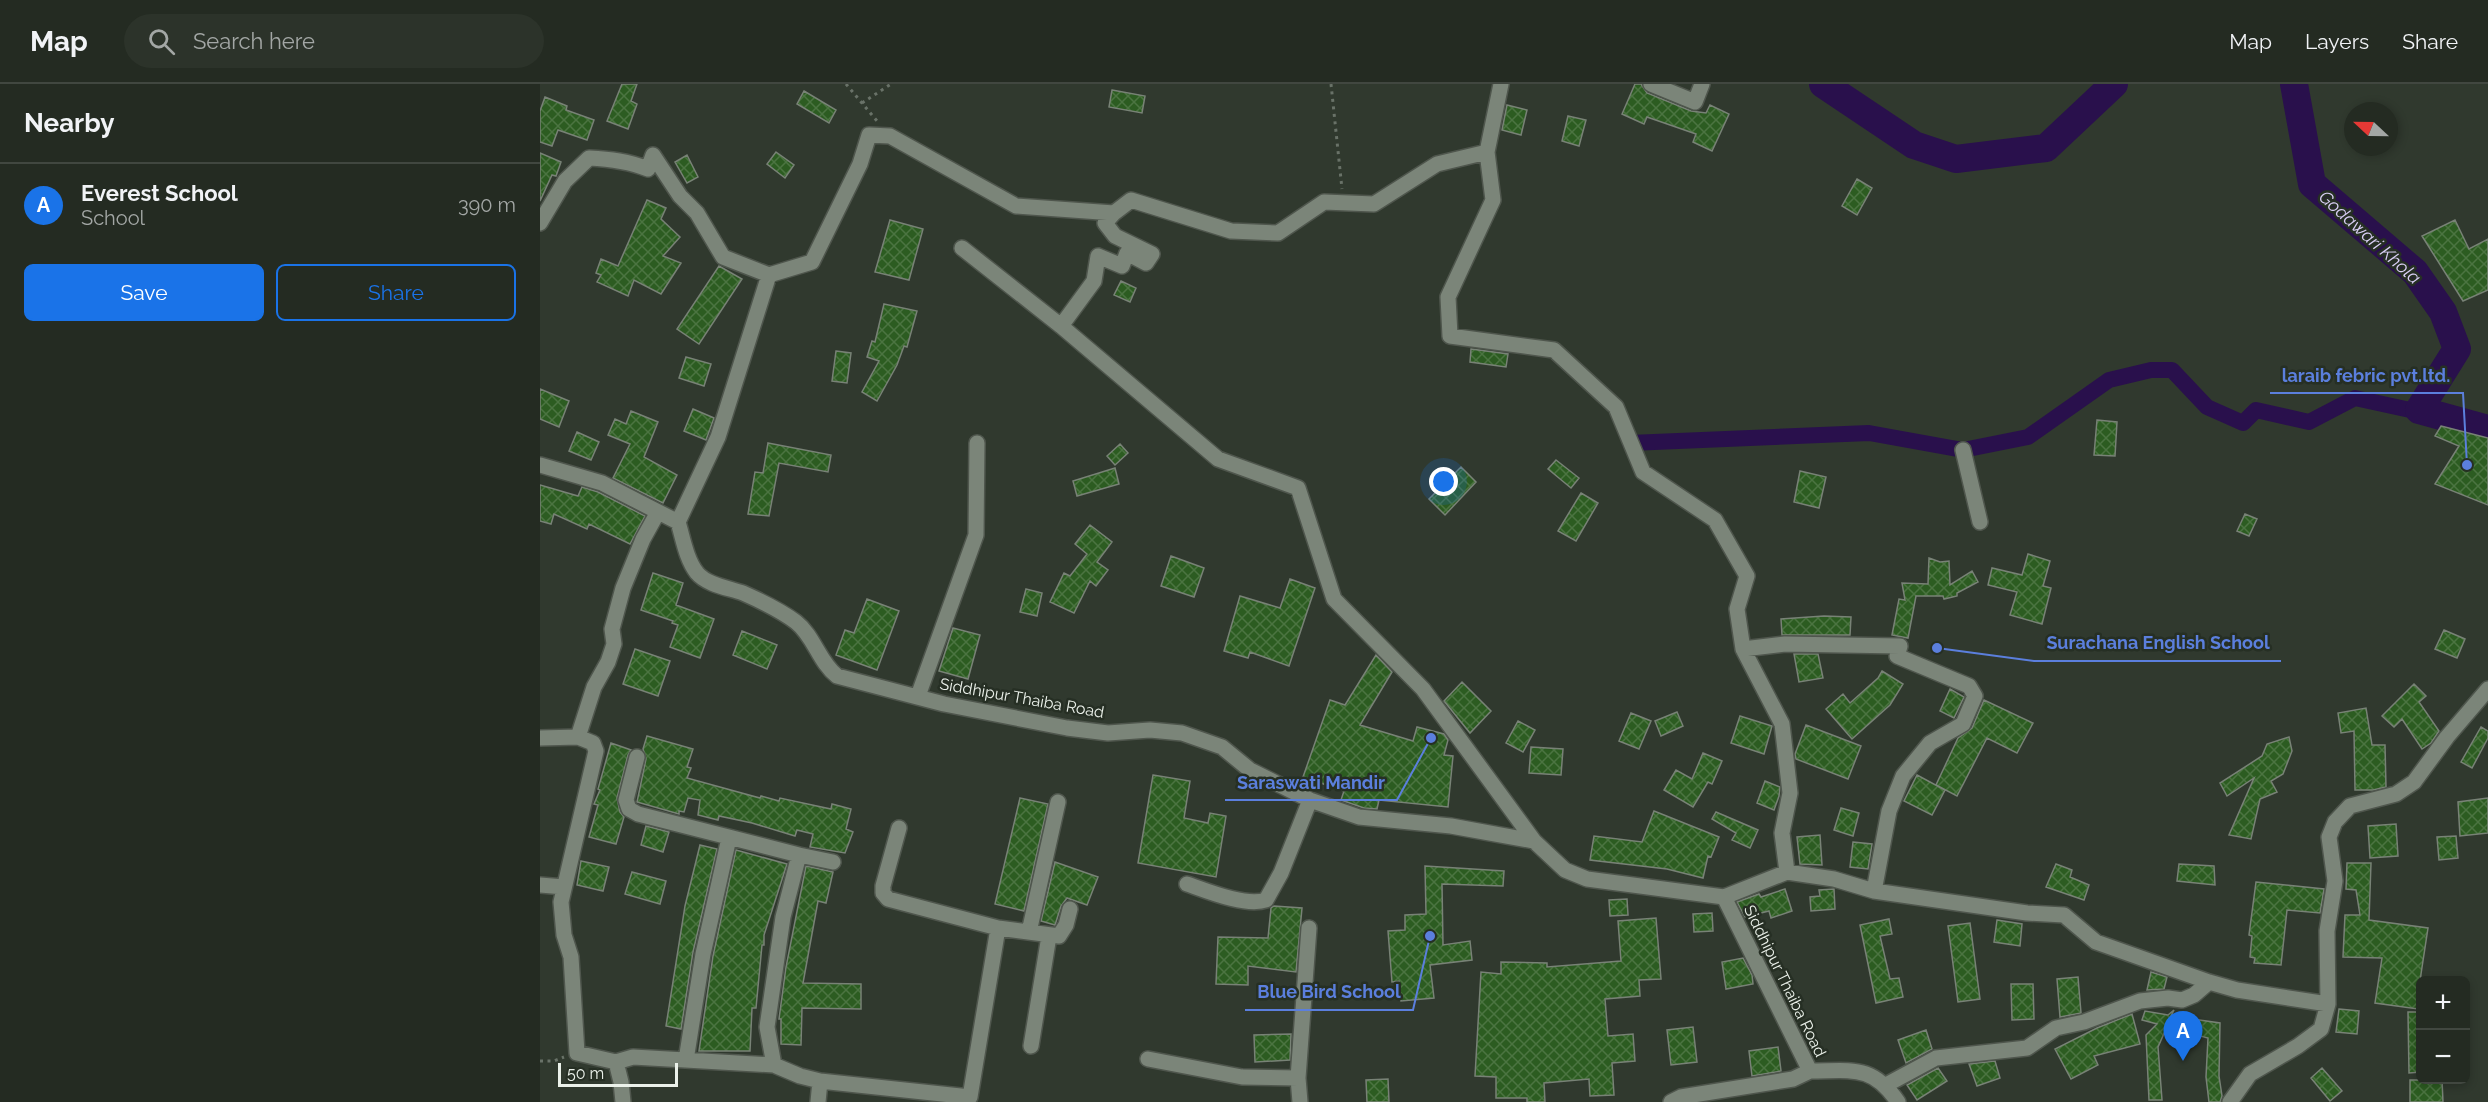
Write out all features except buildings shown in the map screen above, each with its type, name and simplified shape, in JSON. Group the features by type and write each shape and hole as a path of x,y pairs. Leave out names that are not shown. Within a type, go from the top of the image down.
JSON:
{"street":[{"path":"1501,84 1487,152 1493,200 1448,297 1450,336 1554,350 1616,407 1643,472 1715,520 1747,576 1737,609 1743,649 1782,724 1790,793 1782,833 1787,873"},
{"path":"1651,84 1695,102 1702,84"},
{"path":"540,223 565,181 589,158 611,159 648,169 653,155 680,196 697,213 723,258 769,275 812,261 860,164 869,135 890,136 1016,206 1114,213"},
{"path":"1061,326 1094,280 1098,256 1122,266 1127,253 1146,263 1152,254 1115,236 1105,224 1114,213 1131,200 1231,231 1278,233 1324,202 1374,204 1437,164 1487,152"},
{"path":"962,248 1061,326 1218,459 1298,488 1334,599 1423,688 1534,841"},
{"path":"540,465 602,483 678,522 718,437 769,275"},
{"path":"918,696 976,536 977,443"},
{"path":"1964,450 1980,522"},
{"path":"578,736 594,687 608,662 614,644 612,629 623,588 643,539 658,512"},
{"name":"Siddhipur Thaiba Road","path":"678,522 689,559 698,574 711,582 768,604 798,623 827,668 837,676 1067,728 1108,733 1150,730 1182,733 1222,747 1250,770 1310,800 1359,817 1451,826 1534,841 1565,870 1587,879 1724,897 1810,1071 1862,1071 1886,1085 1898,1102"},
{"path":"1743,649 1785,644 1900,646 1897,656 1969,686 1975,696 1962,724 1930,743 1904,776 1889,811 1874,891"},
{"path":"2230,1102 2250,1074 2298,1046 2321,1029 2328,1004 2327,931 2335,881 2328,837 2336,822 2350,806 2396,794 2414,782 2447,736 2488,689"},
{"path":"540,738 578,736 593,743 596,751 561,902 564,935 571,957 577,1053 616,1062 633,1057 774,1065 800,1076 820,1081 970,1097 998,928"},
{"path":"637,757 626,800 629,809 638,814 833,862"},
{"path":"1187,884 1219,895 1258,903 1266,900 1281,873 1310,800"},
{"path":"1029,932 1058,802"},
{"path":"899,828 883,886 883,893 888,899 998,928 1049,936 1059,936 1066,925 1070,909"},
{"path":"686,1060 703,954 729,838"},
{"path":"774,1065 767,1027 783,917 799,855"},
{"path":"1724,897 1787,873 1834,879 1874,891 2027,913 2064,915 2096,942 2209,982 2237,990 2328,1004"},
{"path":"540,885 564,887"},
{"path":"1300,1102 1298,1078 1309,928"},
{"path":"1031,1046 1049,936"},
{"path":"1886,1085 1936,1058 2027,1048 2055,1028 2084,1022 2140,1001 2168,998 2182,1000 2194,995 2209,982"},
{"path":"1148,1059 1242,1077 1298,1078"},
{"path":"616,1062 623,1102"},
{"path":"1671,1102 1682,1097 1793,1079 1810,1071"},
{"path":"818,1102 820,1081"}],"path":[{"path":"846,84 890,136"},
{"path":"862,103 891,84"},
{"path":"1331,84 1343,194"},
{"path":"540,1061 554,1061 577,1053"}],"waterway":[{"name":"Godawari Khola","path":"1823,84 1914,145 1956,159 2046,148 2114,84"},
{"name":"Godawari Khola","path":"2294,84 2312,184 2415,272 2443,312 2457,349 2419,410 2488,429"},
{"path":"1630,443 1869,433 1963,450 2028,437 2109,380 2151,370 2172,370 2207,407 2243,423 2256,410 2309,422 2355,398 2488,427"}],"place":[{"name":"laraib febric pvt.ltd.","path":"2467,465"},
{"name":"Surachana English School","path":"1937,648"},
{"name":"Saraswati Mandir","path":"1431,738"},
{"name":"Blue Bird School","path":"1430,936"},
{"name":"Everest School","path":"2183,1061"}]}
